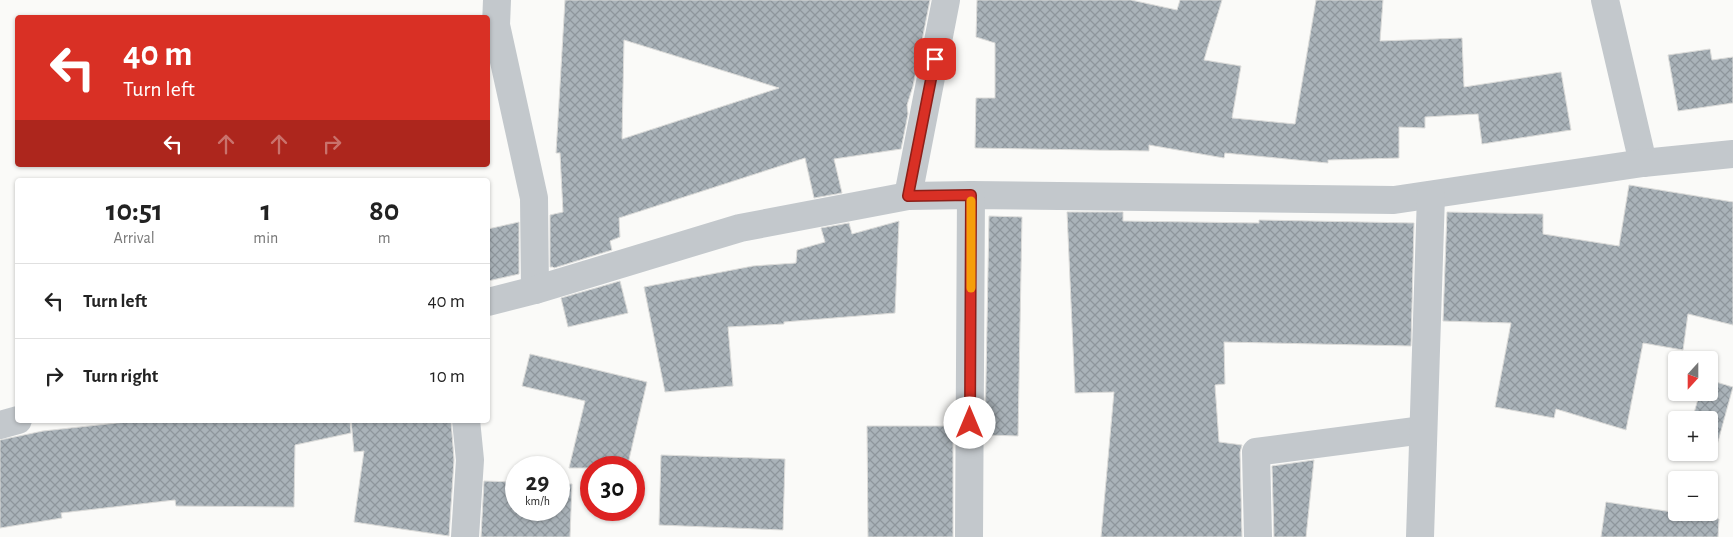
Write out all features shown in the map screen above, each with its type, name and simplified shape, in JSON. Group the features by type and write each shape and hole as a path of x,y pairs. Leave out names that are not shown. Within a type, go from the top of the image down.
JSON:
{"street":[{"path":"497,0 496,25 534,198 535,290"},
{"path":"908,196 946,0"},
{"path":"1605,0 1643,164"},
{"path":"490,301 535,290 740,228 908,196 971,195 1394,200 1643,164 1733,154"},
{"path":"969,537 971,195"},
{"path":"1420,537 1431,195"},
{"path":"0,425 15,421"},
{"path":"465,537 470,460 466,423"},
{"path":"1258,537 1256,452 1423,430"}],"building":[{"path":"565,0 930,0 913,86 907,105 908,114 901,149 834,159 842,193 814,198 805,158 619,218 620,237 610,241 612,250 554,268 550,267 550,215 563,212 560,153 556,153","holes":["624,40 779,88 622,139"]},
{"path":"977,0 1131,0 1177,10 1180,0 1222,0 1204,60 1241,66 1232,118 1295,124 1316,0 1383,0 1380,41 1462,38 1464,87 1561,72 1571,130 1482,144 1478,114 1425,117 1425,128 1399,127 1399,158 1328,160 1328,163 1225,153 1224,158 1149,145 1149,151 975,148 976,98 995,98 995,43 976,37"},
{"path":"1710,49 1712,60 1733,57 1733,103 1678,111 1668,55"},
{"path":"1629,185 1733,202 1733,325 1688,314 1683,350 1643,343 1626,430 1556,409 1554,418 1495,407 1511,323 1443,321 1447,212 1543,214 1543,234 1619,246"},
{"path":"1067,212 1123,212 1123,221 1259,223 1259,220 1414,223 1411,346 1224,342 1225,384 1215,385 1219,442 1242,445 1240,452 1242,537 1101,537 1114,392 1075,393"},
{"path":"989,216 1022,217 1018,436 985,435"},
{"path":"899,221 895,313 784,322 784,324 728,327 733,386 665,392 644,287 753,266 796,263 797,250 825,242 821,228 849,223 852,234"},
{"path":"519,222 519,274 490,281 490,229"},
{"path":"620,281 628,313 568,327 561,298"},
{"path":"530,354 647,382 630,456 580,456 580,468 570,468 585,401 522,386"},
{"path":"1718,383 1733,387 1718,441 1718,411 1695,411 1697,401 1718,401"},
{"path":"116,423 350,423 351,433 295,445 294,507 176,506 175,500 61,513 62,518 0,528 0,440 43,431"},
{"path":"351,423 451,423 454,460 449,536 354,522 364,451 354,452"},
{"path":"867,426 953,426 953,537 868,537"},
{"path":"661,455 785,459 783,530 659,525"},
{"path":"1314,460 1306,537 1274,537 1272,466"},
{"path":"484,481 505,482 505,521 570,521 570,484 572,484 570,537 481,537"},
{"path":"1606,502 1668,511 1668,521 1718,521 1719,519 1718,537 1601,537"}],"slow traffic":[{"path":"971,201 971,288"}],"route":[{"path":"935,59 908,196 971,195 970,423"}]}
